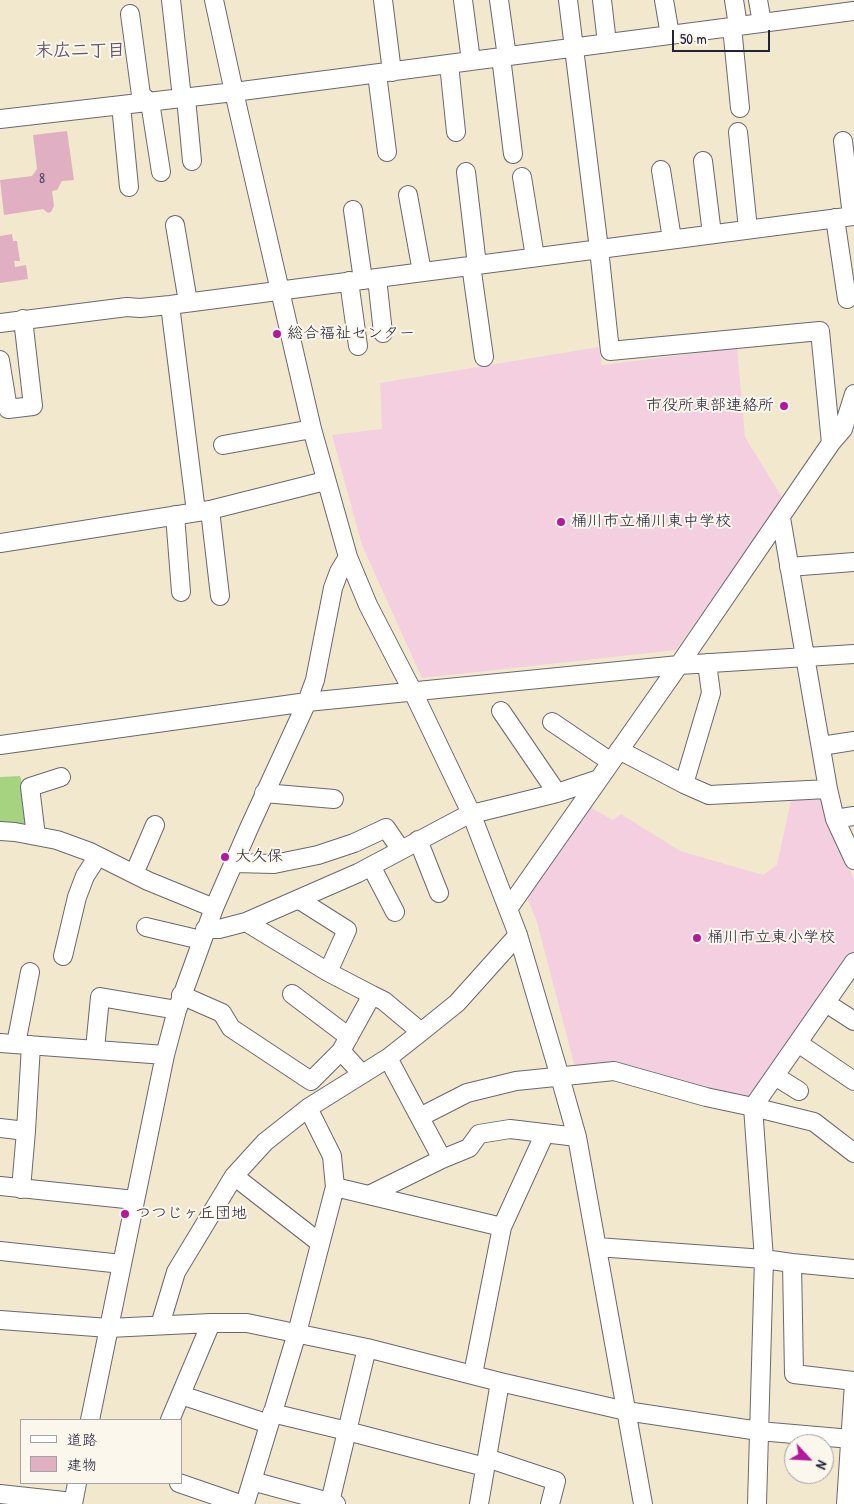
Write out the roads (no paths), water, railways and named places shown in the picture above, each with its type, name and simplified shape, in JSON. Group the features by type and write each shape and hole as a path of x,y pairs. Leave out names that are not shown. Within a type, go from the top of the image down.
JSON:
{"street":[{"path":"171,0 192,161"},
{"path":"214,0 312,429 325,481 348,557 368,605 413,692 471,813 518,935 560,1077 577,1137 643,1504"},
{"path":"383,0 387,152"},
{"path":"462,0 471,61"},
{"path":"499,0 513,154"},
{"path":"568,0 610,351 820,331 831,443"},
{"path":"602,0 607,43"},
{"path":"664,0 670,35"},
{"path":"734,0 740,108"},
{"path":"758,0 762,23"},
{"path":"0,119 234,92 735,27 762,23 818,8 852,7"},
{"path":"130,14 141,95 150,102 161,172"},
{"path":"449,64 456,132"},
{"path":"121,105 130,187"},
{"path":"738,132 748,229"},
{"path":"0,323 127,307 140,308 170,305 853,216 843,140"},
{"path":"703,161 712,234"},
{"path":"661,170 672,239"},
{"path":"466,172 484,357"},
{"path":"522,177 535,257"},
{"path":"408,195 422,272"},
{"path":"353,210 363,280 358,346"},
{"path":"835,218 847,299"},
{"path":"175,225 188,302"},
{"path":"363,280 383,333"},
{"path":"170,305 203,511 220,596"},
{"path":"0,360 8,409 33,406 23,319"},
{"path":"508,909 781,518 831,443 848,427 854,394"},
{"path":"223,446 312,429"},
{"path":"0,543 203,511 325,481"},
{"path":"175,515 181,592"},
{"path":"781,518 828,789 836,819 854,860"},
{"path":"90,1419 165,1055 179,1002 214,908 264,793 307,702 315,680 333,588 339,572 348,557"},
{"path":"788,567 854,562"},
{"path":"0,745 307,702 679,665 854,654"},
{"path":"684,784 711,693 707,663"},
{"path":"501,711 557,794"},
{"path":"552,722 615,756 710,795 828,789"},
{"path":"821,746 854,741"},
{"path":"36,836 30,788 61,777"},
{"path":"146,926 203,935 246,922 358,873 471,813 488,811 557,794 599,780"},
{"path":"264,793 334,799"},
{"path":"836,819 854,816"},
{"path":"134,874 154,825"},
{"path":"234,863 274,864 318,855 386,828 400,850"},
{"path":"0,831 57,840 98,856 148,881 214,908"},
{"path":"418,840 439,894"},
{"path":"63,956 77,897 85,876 98,856"},
{"path":"372,866 395,912"},
{"path":"298,899 347,930 328,972"},
{"path":"246,922 328,972 384,1001 421,1032"},
{"path":"160,1325 176,1272 234,1176 265,1142 308,1108 388,1058 457,1003 518,935"},
{"path":"757,1504 764,1259 753,1107 854,962"},
{"path":"21,1189 26,1131 16,1044 30,972"},
{"path":"292,994 345,1044 362,1074"},
{"path":"95,1050 100,998 179,1002 222,1013 231,1028 311,1081 345,1044 372,995"},
{"path":"826,1003 854,1021"},
{"path":"798,1043 854,1081"},
{"path":"16,1044 165,1055"},
{"path":"388,1058 442,1159"},
{"path":"420,1116 467,1093 516,1081 614,1071 706,1097 814,1122 854,1153"},
{"path":"775,1076 799,1091"},
{"path":"245,1504 297,1333 335,1187 332,1156 308,1108"},
{"path":"0,1128 26,1131"},
{"path":"368,1195 469,1148 479,1134 510,1129 577,1137"},
{"path":"473,1374 502,1227 544,1133"},
{"path":"234,1176 320,1243"},
{"path":"0,1186 135,1200"},
{"path":"335,1187 502,1227"},
{"path":"597,1247 764,1259 854,1269"},
{"path":"0,1251 122,1264"},
{"path":"792,1263 794,1374 854,1382 846,1504"},
{"path":"0,1320 109,1328 246,1323 367,1348 500,1382 626,1411 759,1431 851,1439"},
{"path":"170,1419 212,1323"},
{"path":"252,1481 329,1503 367,1348"},
{"path":"479,1504 500,1382"},
{"path":"181,1395 271,1419 347,1431 486,1462 556,1481 550,1504"},
{"path":"0,1494 73,1503 77,1484"},
{"path":"182,1484 240,1504"}],"place":[{"name":"総合福祉センター","path":"277,334"},
{"name":"市役所東部連絡所","path":"784,406"},
{"name":"桶川市立桶川東中学校","path":"561,522"},
{"name":"大久保","path":"225,857"},
{"name":"桶川市立東小学校","path":"697,938"},
{"name":"つつじヶ丘団地","path":"125,1214"}],"district":[{"name":"末広二丁目","path":"80,51"}]}
